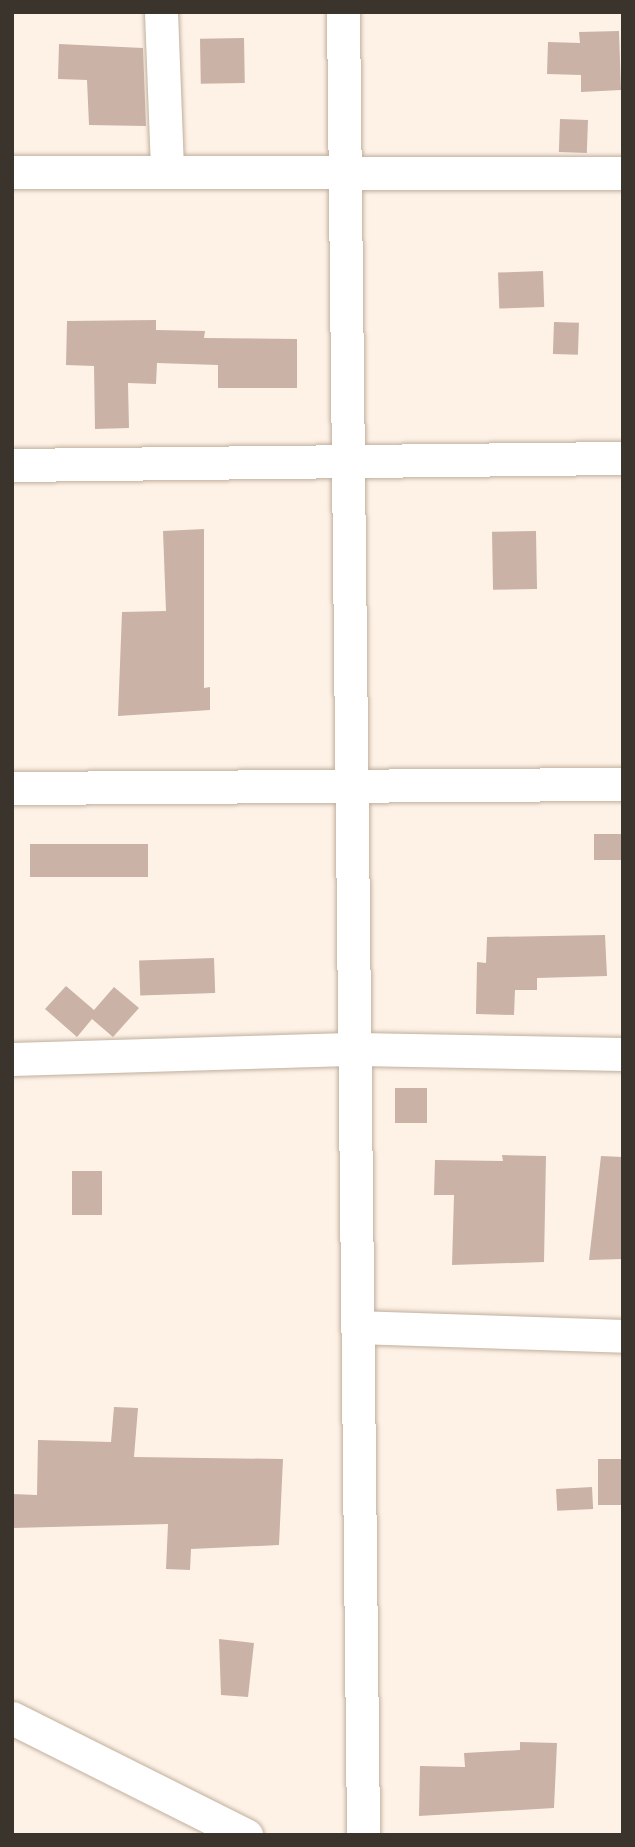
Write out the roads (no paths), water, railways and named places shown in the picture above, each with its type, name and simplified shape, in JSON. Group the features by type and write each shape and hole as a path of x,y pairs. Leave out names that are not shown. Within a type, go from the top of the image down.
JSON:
{"street":[{"path":"161,12 167,171"},
{"path":"343,12 350,172 363,1835"},
{"path":"12,172 623,173"},
{"path":"12,465 352,464 623,458"},
{"path":"12,788 623,784"},
{"path":"12,1059 357,1049 623,1054"},
{"path":"358,1327 623,1336"},
{"path":"12,1718 246,1835"}]}
